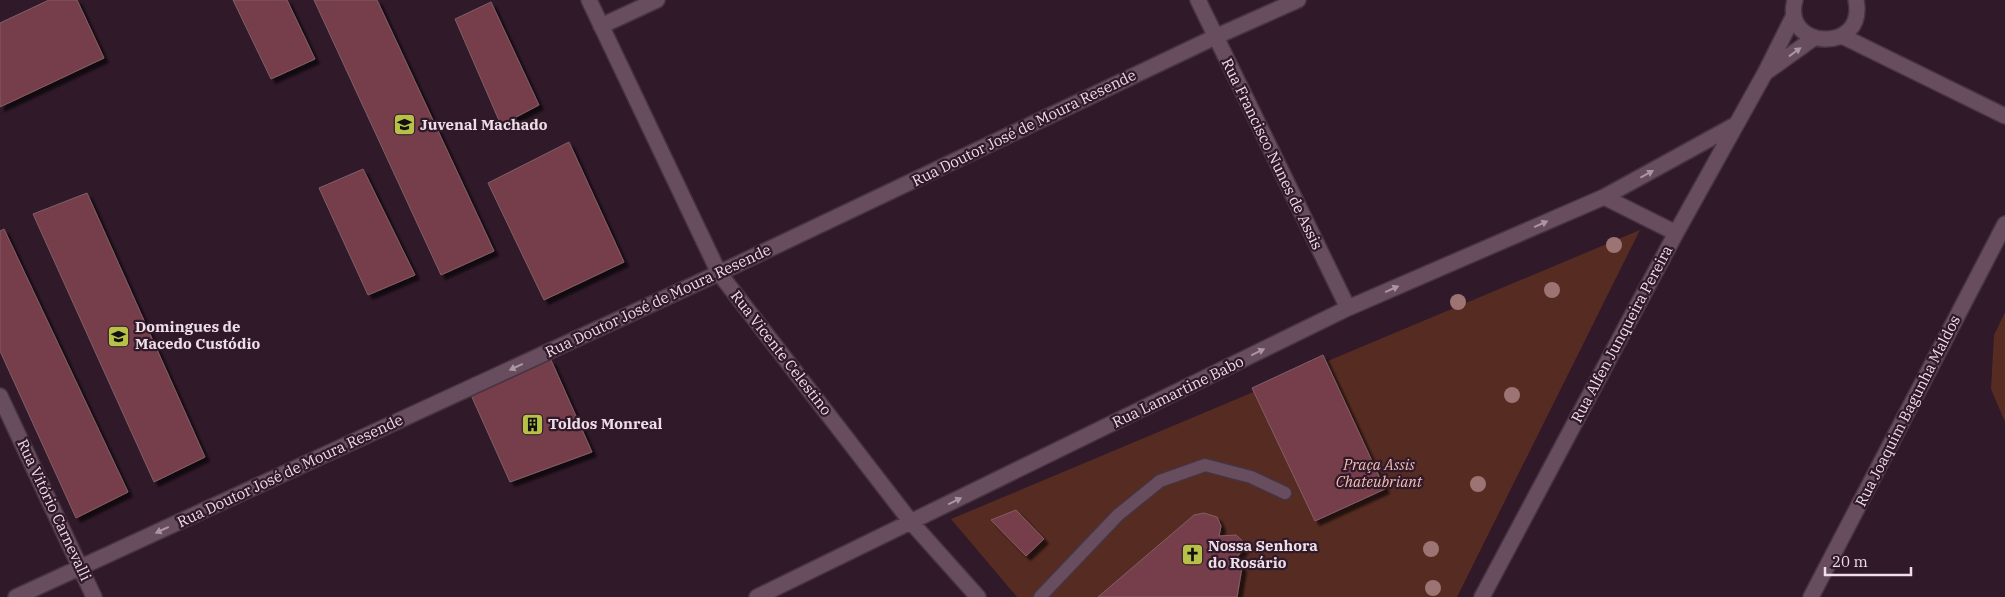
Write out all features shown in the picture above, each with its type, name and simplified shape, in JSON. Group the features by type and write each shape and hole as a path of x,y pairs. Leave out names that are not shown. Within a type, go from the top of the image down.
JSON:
{"street":[{"name":"Rua Vicente Celestino","path":"589,0 719,274 911,522 978,597"},
{"path":"601,26 657,0"},
{"name":"Rua Francisco Nunes de Assis","path":"1198,0 1348,308"},
{"name":"Rua Doutor José de Moura Resende","path":"16,597 719,274 1215,36 1298,0"},
{"path":"1795,8 1798,25 1814,38 1823,40 1842,36 1855,21 1856,0"},
{"path":"1765,73 1795,8"},
{"path":"1842,36 2005,116"},
{"path":"1765,73 1814,38"},
{"name":"Rua Alfen Junqueira Pereira","path":"1482,597 1676,232 1765,73"},
{"name":"Rua Lamartine Babo","path":"757,597 1348,308 1604,197 1735,125"},
{"path":"1604,197 1676,232"},
{"name":"Rua Joaquim Bagunha Maldos","path":"1811,597 2005,224"},
{"name":"Rua Vitório Carnevalli","path":"0,396 94,597"}],"lane":[{"path":"1040,597 1118,515 1160,481 1205,465 1251,477 1285,493"}],"green space":[{"name":"Praça Assis Chateubriant","path":"1640,230 1457,597 1017,597 951,519"},
{"path":"2005,312 2005,422 1991,389 1994,335"}],"building":[{"path":"49,0 77,0 104,58 0,107 0,23"},
{"path":"233,0 287,0 315,59 271,79"},
{"name":"Juvenal Machado","path":"314,0 377,0 494,251 441,275"},
{"path":"491,2 539,105 501,125 455,19"},
{"path":"569,142 624,262 544,300 488,183"},
{"path":"363,169 415,275 368,295 319,188"},
{"name":"Domingues de Macedo Custódio","path":"87,193 205,457 154,482 33,214"},
{"path":"4,229 128,492 76,518 0,351 0,231"},
{"path":"1323,355 1385,489 1315,521 1252,388"},
{"name":"Toldos Monreal","path":"551,360 592,452 510,482 471,395"},
{"path":"1016,510 1044,539 1026,556 991,520"},
{"name":"Nossa Senhora do Rosário","path":"1204,513 1217,517 1221,526 1219,536 1236,535 1244,542 1243,550 1236,558 1237,563 1242,567 1237,597 1098,597 1194,515"}],"place":[{"name":"Juvenal Machado","path":"404,125"},
{"name":"Domingues de Macedo Custódio","path":"119,336"},
{"name":"Toldos Monreal","path":"532,424"},
{"name":"Nossa Senhora do Rosário","path":"1192,555"}]}
